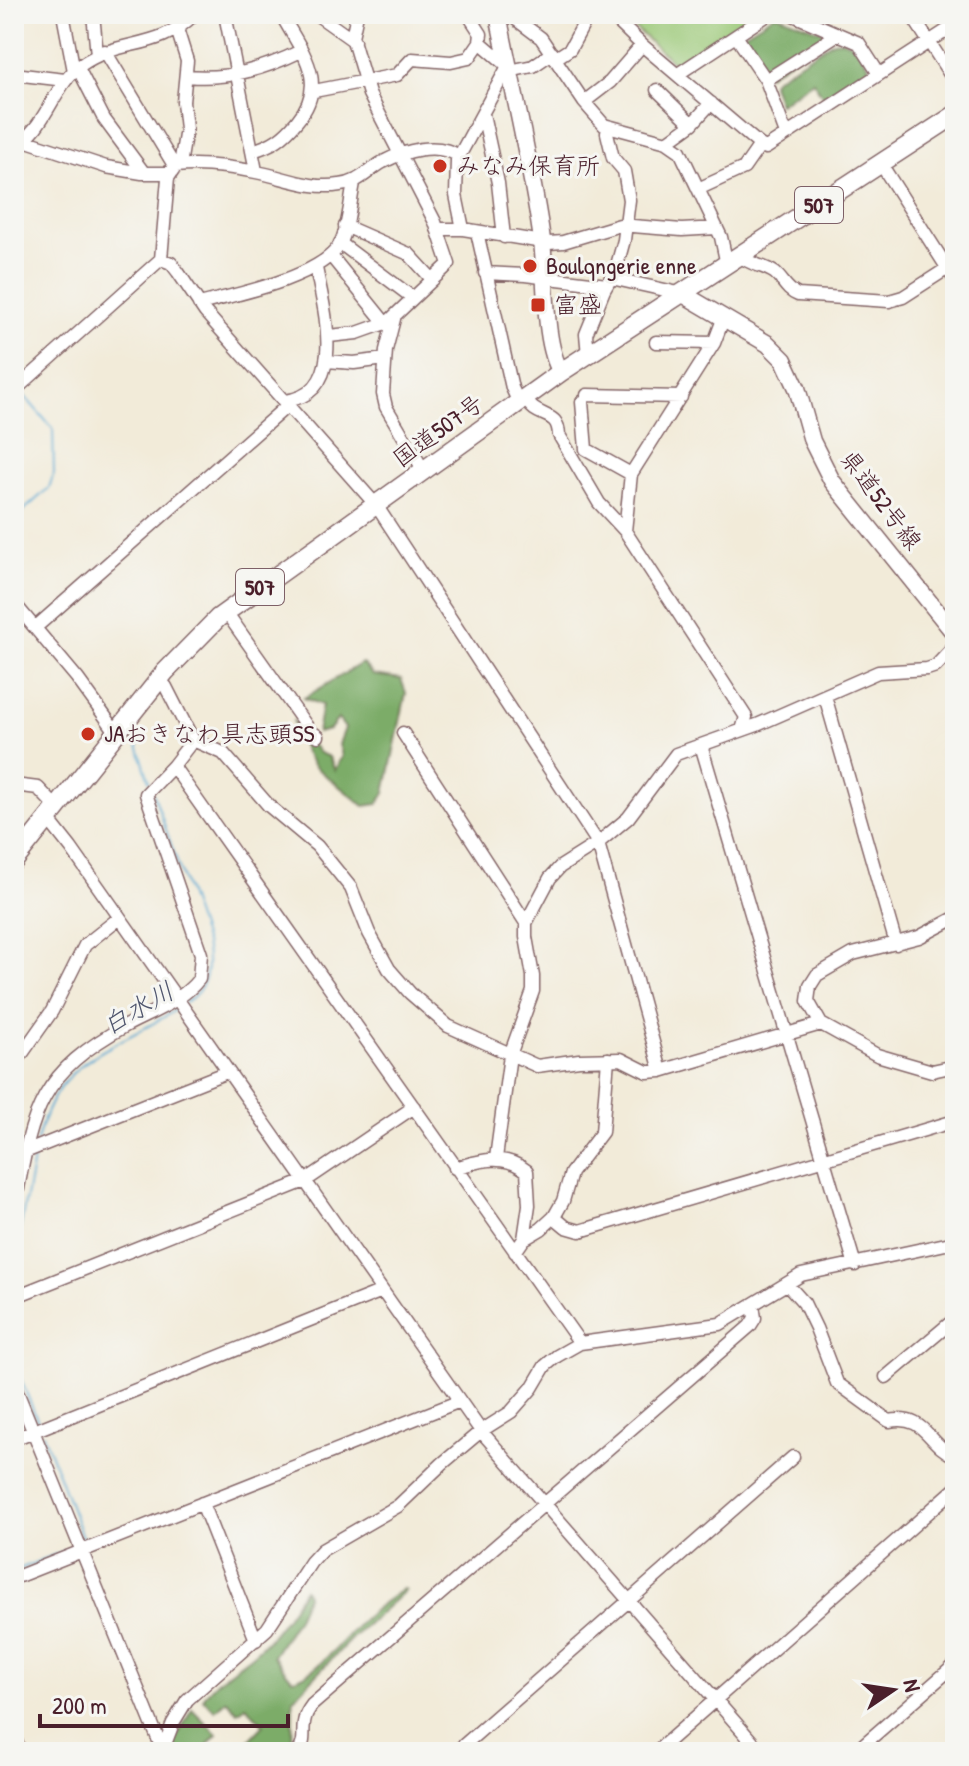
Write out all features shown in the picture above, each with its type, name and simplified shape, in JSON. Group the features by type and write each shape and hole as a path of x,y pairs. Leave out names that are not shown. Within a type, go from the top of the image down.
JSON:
{"highway":[{"name":"国道507号","path":"14,861 190,644 226,612 561,372 955,115"}],"main road":[{"path":"498,14 533,181 543,242 552,351 561,372"},
{"name":"県道52号線","path":"683,294 768,344 784,360 797,388 812,441 832,481 955,634"}],"street":[{"path":"63,14 72,73 144,173"},
{"path":"93,14 101,53 175,168"},
{"path":"18,142 36,127 72,73 101,53 160,39 194,14"},
{"path":"225,14 256,171"},
{"path":"252,151 272,145 284,135 309,105 314,91 312,75 281,14"},
{"path":"316,14 354,41"},
{"path":"329,336 357,333 386,324 449,264 437,229 376,110 354,41 357,14"},
{"path":"314,91 397,75 412,59 451,62 469,58 480,42 479,28 468,14"},
{"path":"509,14 532,30 554,56 598,120 609,128 667,142 680,151 734,261 777,274 789,292 889,301 951,274 881,164"},
{"path":"508,69 533,66 570,49 589,14"},
{"path":"610,14 642,45 766,148 955,25"},
{"path":"678,74 769,14"},
{"path":"791,14 859,43 879,74"},
{"path":"911,14 955,82"},
{"path":"14,391 161,259 175,168 186,129 183,102 187,76 185,49 178,23"},
{"path":"766,80 838,34"},
{"path":"736,36 766,80 786,134"},
{"path":"480,42 508,69"},
{"path":"584,102 610,82 642,45"},
{"path":"187,76 237,75 301,51"},
{"path":"463,229 455,183 459,156 508,69"},
{"path":"14,74 72,73"},
{"path":"657,90 692,124"},
{"path":"667,142 692,124 711,103"},
{"path":"483,114 498,183 504,237"},
{"path":"588,355 586,334 620,255 629,195 624,171 613,158 607,133 609,128"},
{"path":"18,142 106,167 144,173 175,168 256,171 318,187 354,183 383,162 432,148 459,156"},
{"path":"698,189 744,168 760,145"},
{"path":"199,304 316,268 331,256 340,243 354,183"},
{"path":"437,229 463,229 504,237 563,242 626,225 682,230 717,228"},
{"path":"345,226 409,254 432,279"},
{"path":"477,232 512,388 522,401 553,417 573,461 599,503 625,531 746,717 742,730"},
{"path":"340,243 413,298"},
{"path":"331,256 386,324"},
{"path":"161,259 171,263 199,304 376,505 598,843 661,1071"},
{"path":"36,627 286,403 306,395 320,376 326,361 329,336 316,268"},
{"path":"485,273 609,282 683,294"},
{"path":"398,313 391,323 382,383 386,407 424,471"},
{"path":"625,531 631,474 714,343 724,317"},
{"path":"656,342 714,343"},
{"path":"326,361 354,363 385,359"},
{"path":"573,461 586,449 585,398 681,397"},
{"path":"586,449 631,474"},
{"path":"14,603 117,733"},
{"path":"226,612 310,731 318,736"},
{"path":"496,1158 510,1055 533,991 526,923 550,878 560,867 598,843 628,818 676,754 742,730 878,672 936,666 955,646"},
{"path":"160,680 193,740 223,753 269,806 317,846 351,888 369,933 389,969 410,993 448,1026 544,1067 579,1060 621,1059 647,1072 661,1071 821,1024"},
{"path":"825,696 896,944"},
{"path":"403,733 526,923"},
{"path":"14,1210 20,1151 44,1095 55,1078 76,1056 175,1000 199,979 201,954 146,794 193,740"},
{"path":"701,745 855,1265"},
{"path":"173,766 580,1343"},
{"path":"14,785 38,788 119,918 175,1000 481,1431 761,1752"},
{"path":"14,1065 52,1011 85,945 119,918"},
{"path":"955,918 919,937 853,954 817,975 810,986 808,1001 821,1024 877,1055 932,1071 955,1066"},
{"path":"515,1252 524,1239 554,1217 563,1201 571,1173 602,1132 608,1059"},
{"path":"20,1151 227,1072"},
{"path":"14,1297 305,1181 414,1107"},
{"path":"554,1217 566,1227 580,1231 955,1121"},
{"path":"455,1168 496,1158 523,1167 528,1175 529,1205 524,1239"},
{"path":"165,1750 179,1711 187,1700 256,1640 322,1550 398,1506 481,1431 519,1405 545,1366 557,1356 580,1343 720,1324 801,1275 955,1242"},
{"path":"787,1284 804,1303 837,1383 889,1421 912,1421 955,1456"},
{"path":"14,1439 382,1291"},
{"path":"298,1752 305,1736 304,1718 312,1705 750,1326 755,1318 753,1305"},
{"path":"886,1377 955,1319"},
{"path":"14,1384 165,1750"},
{"path":"14,1578 460,1401"},
{"path":"456,1752 793,1457"},
{"path":"656,1752 955,1489"},
{"path":"202,1503 256,1640"},
{"path":"855,1752 955,1665"},
{"path":"14,1736 20,1752"}],"green space":[{"path":"619,14 763,14 682,67 677,66"},
{"path":"776,14 824,32 825,39 768,75 742,35"},
{"path":"842,40 856,46 871,69 869,73 826,101 813,81 779,104 773,80 833,41"},
{"path":"362,663 373,675 401,679 406,693 385,793 378,804 364,806 315,767 305,753 293,720 319,753 329,757 335,770 342,756 339,744 345,728 338,719 329,730 317,733 322,705 304,698"},
{"path":"304,1589 307,1595 296,1620 273,1656 292,1679 312,1670 372,1611 403,1589 406,1590 353,1637 293,1699 292,1746 286,1752 238,1752 264,1725 246,1706 238,1712 226,1700 215,1710 203,1699 219,1680 269,1639"},
{"path":"192,1709 217,1734 201,1752 180,1752 173,1744"}],"waterway":[{"name":"白水川","path":"14,519 49,488 54,473 53,429 20,391"},
{"name":"白水川","path":"108,711 114,718"},
{"name":"白水川","path":"133,729 149,781"},
{"name":"白水川","path":"154,795 207,952 203,984 185,1003"},
{"name":"白水川","path":"37,1141 46,1112 73,1072 90,1058 177,1009"},
{"name":"白水川","path":"14,1261 34,1155"},
{"name":"白水川","path":"14,1350 21,1380 39,1424"},
{"name":"白水川","path":"43,1434 84,1542"},
{"name":"白水川","path":"14,1571 75,1547"}],"place":[{"name":"みなみ保育所","path":"440,166"},
{"name":"Boulqngerie enne","path":"530,266"},
{"name":"富盛","path":"538,305"},
{"name":"JAおきなわ具志頭SS","path":"88,734"}]}
